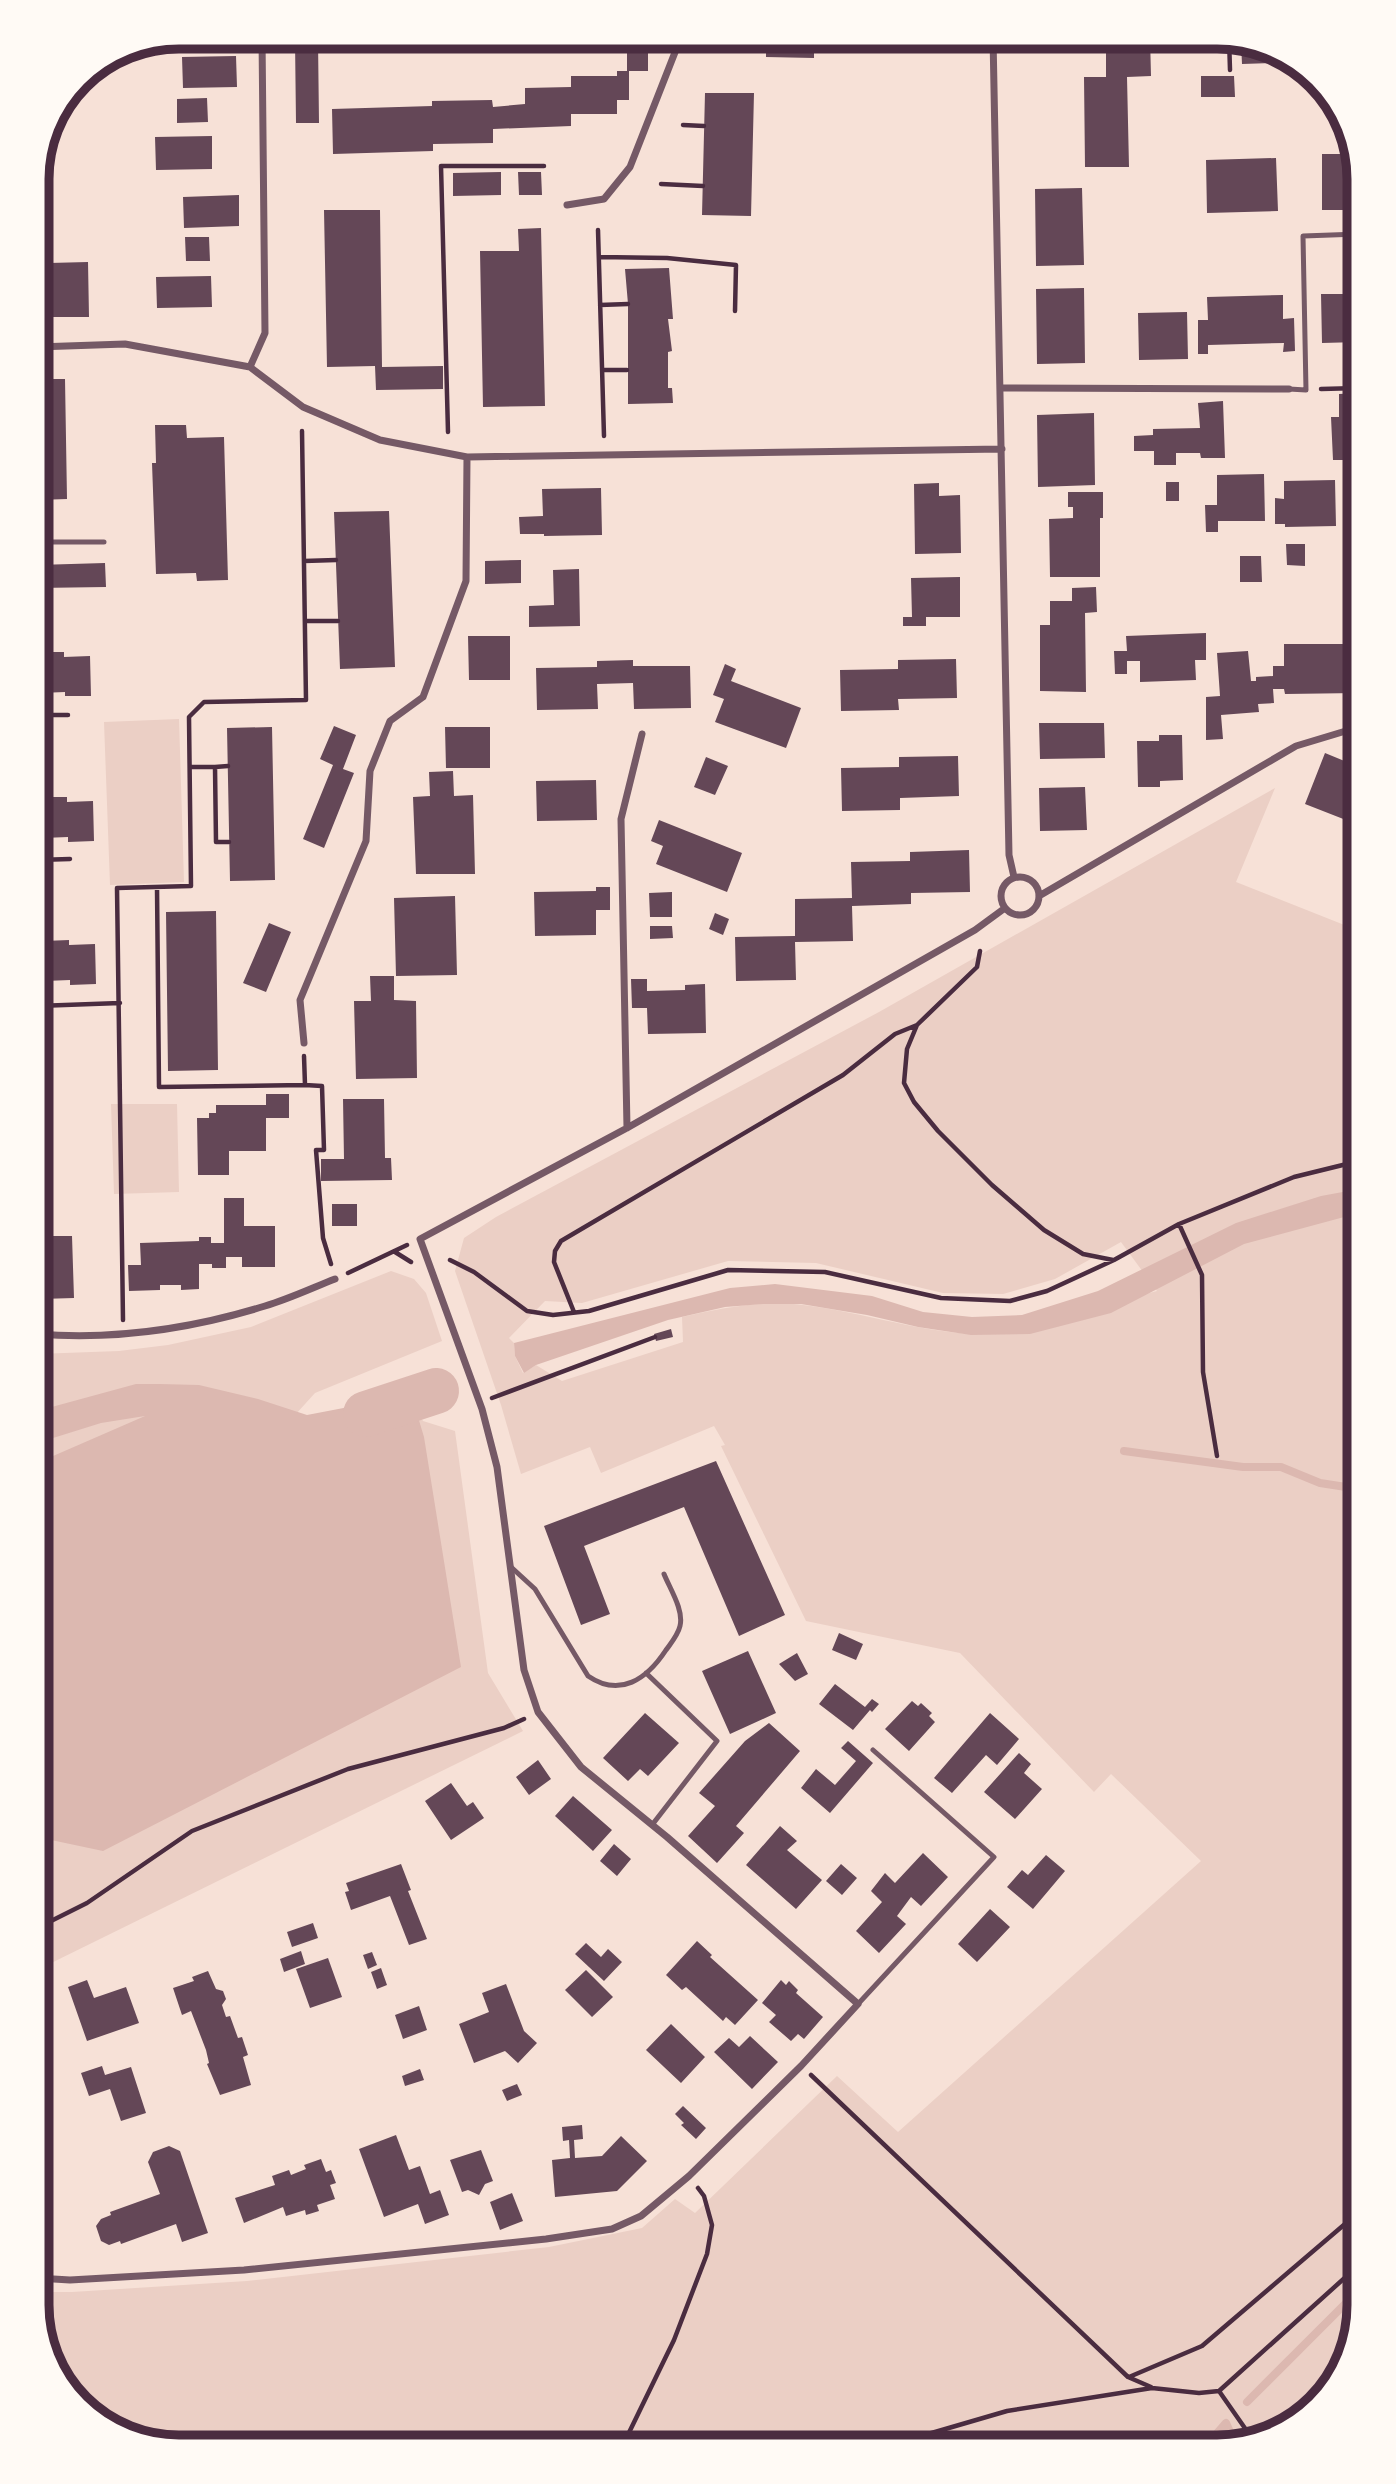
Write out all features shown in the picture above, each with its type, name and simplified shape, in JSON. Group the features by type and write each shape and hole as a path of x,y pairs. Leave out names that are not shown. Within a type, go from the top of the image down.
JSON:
{"street":[{"path":"250,367 265,334 262,49"},
{"path":"567,205 604,199 630,167 676,49"},
{"path":"993,49 1009,855 1014,877"},
{"path":"49,347 125,344 250,367 303,407 380,440 467,457 1002,449"},
{"path":"1001,388 1289,389"},
{"path":"304,1043 300,1000 366,841 370,771 390,721 424,697 466,581 467,457"},
{"path":"1039,896 1296,746 1347,730"},
{"path":"627,1128 621,819 642,734"},
{"path":"1014,877 1026,877 1036,885 1039,896 1035,907 1026,914 1015,914 1005,908 1000,897 1004,885 1014,877"},
{"path":"49,2279 70,2280 244,2270 612,2230 641,2216 689,2176 801,2066 858,2004 581,1767 538,1712 524,1670 497,1467 482,1409 420,1239 627,1128 975,930 1005,908"},
{"path":"49,1335 156,1332 222,1319 268,1306 335,1279"}],"lane":[{"path":"1289,389 1306,390 1303,236 1347,234"},
{"path":"49,542 104,542"},
{"path":"509,1565 535,1589 588,1676 599,1684 622,1685 636,1681 662,1657 680,1625 680,1615 664,1574"},
{"path":"646,1673 716,1741 652,1825"},
{"path":"858,2004 994,1857 873,1749"}],"path":[{"path":"1229,49 1230,70"},
{"path":"683,125 704,126"},
{"path":"449,432 441,166 544,166"},
{"path":"661,184 703,186"},
{"path":"598,230 604,436"},
{"path":"599,257 667,258 736,265 735,311"},
{"path":"600,305 628,304"},
{"path":"602,370 627,370"},
{"path":"1306,390 1347,388"},
{"path":"123,1318 117,888 191,886 189,717 204,702 306,700 302,431"},
{"path":"304,561 336,560"},
{"path":"305,621 338,621"},
{"path":"49,715 68,715"},
{"path":"215,766 216,842 229,842"},
{"path":"190,767 228,766"},
{"path":"49,860 70,859"},
{"path":"157,887 159,1087 322,1086 324,1150 316,1150 323,1238 329,1258"},
{"path":"980,951 977,967 917,1026 908,1049 904,1083 914,1102 938,1131 992,1185 1044,1230 1083,1254 1114,1260"},
{"path":"49,1006 120,1003"},
{"path":"574,1312 554,1262 555,1251 561,1241 843,1075 895,1034 917,1026"},
{"path":"304,1043 306,1085"},
{"path":"450,1260 474,1272 527,1311 553,1315 589,1311 728,1270 825,1272 941,1298 1010,1301 1047,1291 1114,1260 1179,1224 1294,1177 1347,1164"},
{"path":"1179,1224 1202,1275 1203,1372 1217,1456"},
{"path":"335,1279 420,1239"},
{"path":"394,1252 417,1268"},
{"path":"489,1398 655,1337"},
{"path":"49,1922 87,1903 192,1831 348,1769 504,1728 528,1717"},
{"path":"801,2066 1128,2377 1152,2388"},
{"path":"628,2435 674,2340 707,2254 712,2225 704,2196 689,2176"},
{"path":"1128,2377 1202,2346 1347,2222"},
{"path":"922,2435 1007,2411 1152,2388 1199,2393 1219,2391 1347,2276"},
{"path":"1219,2391 1247,2432"}],"shaded area":[{"path":"179,719 184,882 110,885 104,722"},
{"path":"1275,788 1236,882 1347,926 1347,2305 1343,2339 1334,2363 1315,2391 1289,2413 1259,2428 1226,2435 170,2435 153,2433 121,2422 93,2403 71,2377 62,2363 51,2331 49,2292 247,2281 549,2247 642,2228 675,2199 695,2213 837,2076 898,2132 1201,1861 1111,1774 1094,1792 960,1653 806,1621 721,1446 725,1445 714,1426 601,1473 590,1447 521,1474 501,1405 455,1271 464,1238 496,1217 879,1012","holes":["1121,1242 1157,1291 998,1334 968,1334 921,1328 827,1308 757,1304 682,1317 683,1342 562,1381 536,1365 523,1373 515,1356 514,1343 509,1338 545,1301 582,1303 728,1261 816,1263 943,1293 1003,1294 1055,1279"]},
{"path":"111,1104 177,1104 179,1192 114,1194"},
{"path":"1347,1191 1347,1216 1244,1244 1111,1313 1030,1334 971,1335 801,1304 763,1304 725,1307 668,1320 536,1365 524,1373 515,1356 514,1343 730,1288 775,1284 872,1296 923,1312 972,1317 1022,1315 1098,1291 1236,1223 1321,1196"},
{"path":"391,1271 414,1279 426,1293 442,1341 315,1393 276,1436 415,1407 423,1421 455,1431 488,1673 523,1731 49,1964 49,1354 119,1351 168,1345 251,1327"},
{"path":"422,1383 430,1401 415,1407 424,1437 461,1667 103,1851 49,1840 49,1458 145,1416 101,1423 49,1439 49,1408 136,1384 199,1385 258,1399 307,1415 380,1401 414,1390"}],"building":[{"path":"295,49 318,49 319,123 296,123"},
{"path":"627,49 648,49 648,71 627,71"},
{"path":"766,49 814,49 814,58 766,57"},
{"path":"1106,49 1150,49 1151,76 1127,77 1129,167 1085,167 1084,77 1106,77"},
{"path":"1241,51 1276,63 1242,64"},
{"path":"236,56 237,87 183,88 182,57"},
{"path":"617,71 629,71 629,100 617,100 617,114 571,114 571,126 493,129 493,143 433,144 433,151 333,154 332,109 432,106 432,101 492,100 493,107 525,104 525,88 571,87 571,76 617,76"},
{"path":"1201,76 1234,76 1235,97 1201,97"},
{"path":"705,93 754,93 751,216 702,215"},
{"path":"207,98 208,122 177,123 177,99"},
{"path":"212,136 212,169 156,170 155,137"},
{"path":"1322,154 1345,154 1347,210 1322,210"},
{"path":"1276,158 1278,211 1207,213 1206,160"},
{"path":"501,172 501,195 453,196 453,173"},
{"path":"518,172 541,172 542,195 519,195"},
{"path":"1082,188 1084,265 1036,266 1035,189"},
{"path":"239,195 239,226 184,228 183,197"},
{"path":"324,210 380,210 382,367 443,366 443,389 376,390 375,366 327,367"},
{"path":"541,228 545,406 483,407 480,251 519,251 518,229"},
{"path":"185,237 209,237 210,261 186,261"},
{"path":"88,262 89,317 50,317 49,263"},
{"path":"669,268 673,319 668,319 672,351 668,352 668,388 672,388 673,403 628,404 628,304 625,269"},
{"path":"211,276 212,307 157,308 156,277"},
{"path":"1084,288 1085,363 1037,364 1036,289"},
{"path":"1321,294 1347,294 1347,342 1322,343"},
{"path":"1283,295 1283,319 1294,318 1295,351 1283,352 1284,343 1208,345 1208,354 1198,354 1198,320 1208,320 1207,297"},
{"path":"1187,312 1188,359 1139,360 1138,313"},
{"path":"49,379 65,379 67,499 49,500"},
{"path":"1339,394 1347,394 1347,460 1333,460 1331,417 1339,417"},
{"path":"1223,401 1225,458 1201,458 1200,453 1176,453 1176,465 1154,465 1154,451 1134,451 1134,436 1153,435 1153,429 1200,428 1198,403"},
{"path":"1094,413 1095,485 1038,487 1037,415"},
{"path":"155,425 186,425 187,438 224,437 228,580 197,581 196,573 156,574 152,463 156,463"},
{"path":"1264,474 1265,521 1218,521 1218,532 1206,532 1205,505 1217,505 1217,475"},
{"path":"1335,480 1336,526 1285,527 1285,524 1275,524 1275,498 1284,499 1284,481"},
{"path":"1166,482 1179,482 1179,501 1166,501"},
{"path":"939,483 939,496 960,495 961,553 915,554 914,484"},
{"path":"601,488 602,535 520,534 519,517 543,516 542,489"},
{"path":"1068,492 1103,492 1100,577 1050,577 1049,519 1073,518 1073,507 1068,507"},
{"path":"389,511 395,667 340,669 334,512"},
{"path":"1286,544 1305,544 1305,566 1287,565"},
{"path":"1240,556 1261,556 1262,582 1240,582"},
{"path":"521,560 521,583 485,584 485,561"},
{"path":"105,563 106,587 49,588 49,565"},
{"path":"579,569 580,626 529,627 529,606 554,605 553,570"},
{"path":"960,577 960,617 926,617 926,626 903,626 903,617 912,617 911,578"},
{"path":"1096,587 1097,612 1085,613 1086,692 1040,691 1040,625 1050,625 1050,601 1072,601 1072,588"},
{"path":"1206,633 1206,660 1195,660 1196,680 1140,682 1140,661 1127,661 1127,674 1115,674 1114,651 1127,651 1126,636"},
{"path":"468,636 510,636 510,680 469,680"},
{"path":"1284,644 1347,644 1347,693 1285,694 1284,689 1273,689 1274,703 1258,704 1259,712 1221,715 1223,739 1206,740 1206,697 1220,696 1217,653 1248,651 1251,681 1256,681 1256,677 1273,676 1273,666 1284,666"},
{"path":"49,652 64,652 64,657 90,656 91,696 65,696 65,692 49,693"},
{"path":"956,659 957,698 898,699 899,710 841,711 840,670 898,669 898,660"},
{"path":"633,660 633,666 690,666 691,708 634,709 633,683 597,684 598,709 537,710 536,668 597,667 597,661"},
{"path":"725,664 736,669 731,681 801,708 786,748 715,722 724,699 713,695"},
{"path":"1039,723 1104,723 1105,758 1040,759"},
{"path":"334,726 356,735 343,769 354,773 324,848 303,839 333,765 320,759"},
{"path":"272,727 275,880 230,881 227,728"},
{"path":"445,727 490,727 490,768 446,768"},
{"path":"1159,735 1182,735 1183,780 1160,781 1160,787 1138,787 1137,741 1159,741"},
{"path":"1325,753 1347,762 1347,820 1305,804"},
{"path":"958,756 959,796 900,798 900,810 842,811 841,768 899,767 899,757"},
{"path":"706,757 728,766 715,795 694,787"},
{"path":"453,771 454,796 473,795 475,874 416,874 413,797 430,796 429,772"},
{"path":"596,780 597,820 537,821 536,781"},
{"path":"1085,787 1087,830 1040,831 1039,788"},
{"path":"49,797 67,797 67,802 93,801 94,841 68,842 68,837 49,838"},
{"path":"659,820 742,853 727,892 656,864 663,846 651,841"},
{"path":"969,850 970,892 911,893 911,904 852,906 853,941 795,942 796,980 736,981 735,937 795,936 795,899 852,898 851,862 910,861 910,852"},
{"path":"596,887 610,887 610,910 596,910 596,935 535,936 534,892 596,891"},
{"path":"672,892 672,917 650,917 649,893"},
{"path":"455,896 457,975 396,976 394,898"},
{"path":"216,911 218,1070 168,1071 166,912"},
{"path":"715,913 729,919 723,935 709,929"},
{"path":"269,923 291,932 266,992 243,983"},
{"path":"650,926 672,926 673,938 650,939"},
{"path":"69,940 69,945 95,944 96,984 70,985 70,980 49,981 49,941"},
{"path":"370,976 394,976 394,1000 416,1001 417,1078 356,1079 354,1001 371,1001"},
{"path":"631,979 647,979 647,991 685,990 685,985 705,984 706,1033 648,1034 647,1008 632,1008"},
{"path":"266,1094 289,1094 289,1118 266,1118 266,1151 229,1151 229,1175 198,1175 197,1118 209,1118 209,1113 216,1113 216,1105 266,1105"},
{"path":"343,1099 384,1099 385,1158 391,1158 392,1180 321,1181 321,1159 344,1159"},
{"path":"224,1198 244,1198 244,1226 275,1226 275,1267 242,1267 242,1257 226,1257 226,1268 199,1264 199,1289 181,1290 181,1285 160,1285 160,1290 129,1291 128,1265 141,1265 140,1243 199,1241 199,1237 211,1237 211,1243 224,1243"},
{"path":"332,1204 357,1204 357,1226 332,1226"},
{"path":"49,1236 72,1236 74,1298 49,1299"},
{"path":"671,1329 673,1337 656,1341 654,1334"},
{"path":"716,1461 785,1615 739,1636 684,1507 584,1546 610,1614 581,1625 544,1526"},
{"path":"839,1633 863,1644 856,1660 832,1650"},
{"path":"748,1651 776,1713 730,1734 702,1671"},
{"path":"797,1653 808,1674 795,1681 779,1664"},
{"path":"835,1684 865,1707 872,1699 879,1704 872,1712 870,1710 853,1730 819,1704"},
{"path":"912,1701 918,1706 921,1703 932,1713 929,1716 935,1722 909,1751 885,1729"},
{"path":"645,1713 679,1743 648,1776 640,1769 628,1781 603,1758"},
{"path":"990,1713 1019,1739 997,1765 986,1755 952,1793 934,1778"},
{"path":"769,1723 800,1751 736,1826 744,1833 717,1863 688,1836 715,1806 699,1793 745,1741"},
{"path":"848,1741 873,1763 830,1813 801,1788 816,1769 835,1785 856,1761 841,1748"},
{"path":"1019,1753 1031,1764 1024,1773 1042,1789 1015,1819 984,1792"},
{"path":"538,1760 551,1779 529,1795 516,1777"},
{"path":"451,1783 467,1806 473,1802 484,1818 451,1840 425,1801"},
{"path":"573,1796 612,1830 593,1851 555,1816"},
{"path":"780,1826 797,1841 787,1850 822,1880 796,1909 746,1865"},
{"path":"614,1844 631,1859 617,1876 600,1861"},
{"path":"923,1853 948,1877 921,1906 911,1897 897,1916 906,1924 879,1953 856,1931 882,1902 871,1891 885,1873 895,1883"},
{"path":"1046,1855 1065,1871 1033,1909 1007,1887 1022,1870 1028,1875"},
{"path":"401,1864 411,1890 408,1891 427,1939 409,1945 390,1896 351,1910 345,1892 349,1891 346,1883"},
{"path":"841,1864 857,1878 842,1895 826,1881"},
{"path":"990,1909 1010,1927 977,1962 958,1944"},
{"path":"313,1923 318,1938 292,1947 287,1932"},
{"path":"697,1941 712,1955 710,1957 758,2000 735,2025 726,2017 723,2021 686,1987 682,1990 666,1975"},
{"path":"586,1943 601,1957 608,1949 622,1962 604,1981 575,1954"},
{"path":"301,1951 305,1964 284,1972 280,1959"},
{"path":"372,1952 377,1965 368,1969 363,1955"},
{"path":"328,1958 342,1997 310,2008 296,1969"},
{"path":"381,1968 387,1985 377,1989 371,1972"},
{"path":"586,1970 613,1997 592,2017 565,1990"},
{"path":"208,1971 216,1989 223,1991 226,1999 222,2005 226,2017 230,2016 238,2038 242,2037 248,2055 243,2057 251,2085 220,2095 207,2064 206,2050 191,2011 182,2015 173,1988 194,1981 192,1977"},
{"path":"87,1980 94,1998 126,1987 139,2023 87,2041 68,1987"},
{"path":"781,1980 786,1985 789,1981 798,1990 796,1993 823,2017 804,2039 798,2034 791,2041 769,2022 776,2015 762,2003"},
{"path":"506,1984 524,2031 537,2043 518,2063 505,2051 474,2063 459,2024 489,2012 482,1993"},
{"path":"419,2006 427,2030 403,2039 395,2015"},
{"path":"671,2024 705,2057 681,2083 646,2050"},
{"path":"750,2036 778,2062 752,2089 714,2052 729,2038 739,2047"},
{"path":"102,2066 105,2075 131,2067 146,2113 121,2121 110,2089 89,2096 81,2073"},
{"path":"420,2069 424,2080 405,2086 402,2076"},
{"path":"517,2084 522,2095 507,2101 502,2090"},
{"path":"683,2106 706,2128 696,2139 681,2125 684,2123 675,2114"},
{"path":"582,2125 583,2139 574,2140 575,2158 602,2156 621,2136 647,2161 617,2191 555,2197 552,2160 570,2158 569,2140 563,2141 562,2127"},
{"path":"396,2135 409,2170 420,2166 430,2194 440,2190 449,2215 425,2224 418,2204 384,2217 359,2149"},
{"path":"169,2146 180,2151 208,2233 182,2242 176,2224 121,2244 120,2241 109,2245 101,2241 96,2226 101,2219 111,2215 110,2212 160,2194 148,2162 153,2152"},
{"path":"481,2150 493,2181 485,2184 479,2195 468,2190 462,2192 450,2160"},
{"path":"321,2159 326,2172 331,2170 336,2183 330,2185 335,2199 317,2205 319,2211 306,2215 305,2210 286,2216 283,2207 244,2223 235,2198 275,2185 272,2176 289,2170 291,2175 306,2169 304,2165"},
{"path":"512,2193 523,2221 500,2230 490,2202"}],"waterway":[{"path":"366,1414 436,1391"},
{"path":"1124,1451 1243,1467 1281,1467 1320,1483 1347,1487"},
{"path":"1247,2402 1347,2302"},
{"path":"1216,2435 1226,2423 1231,2434"}]}
